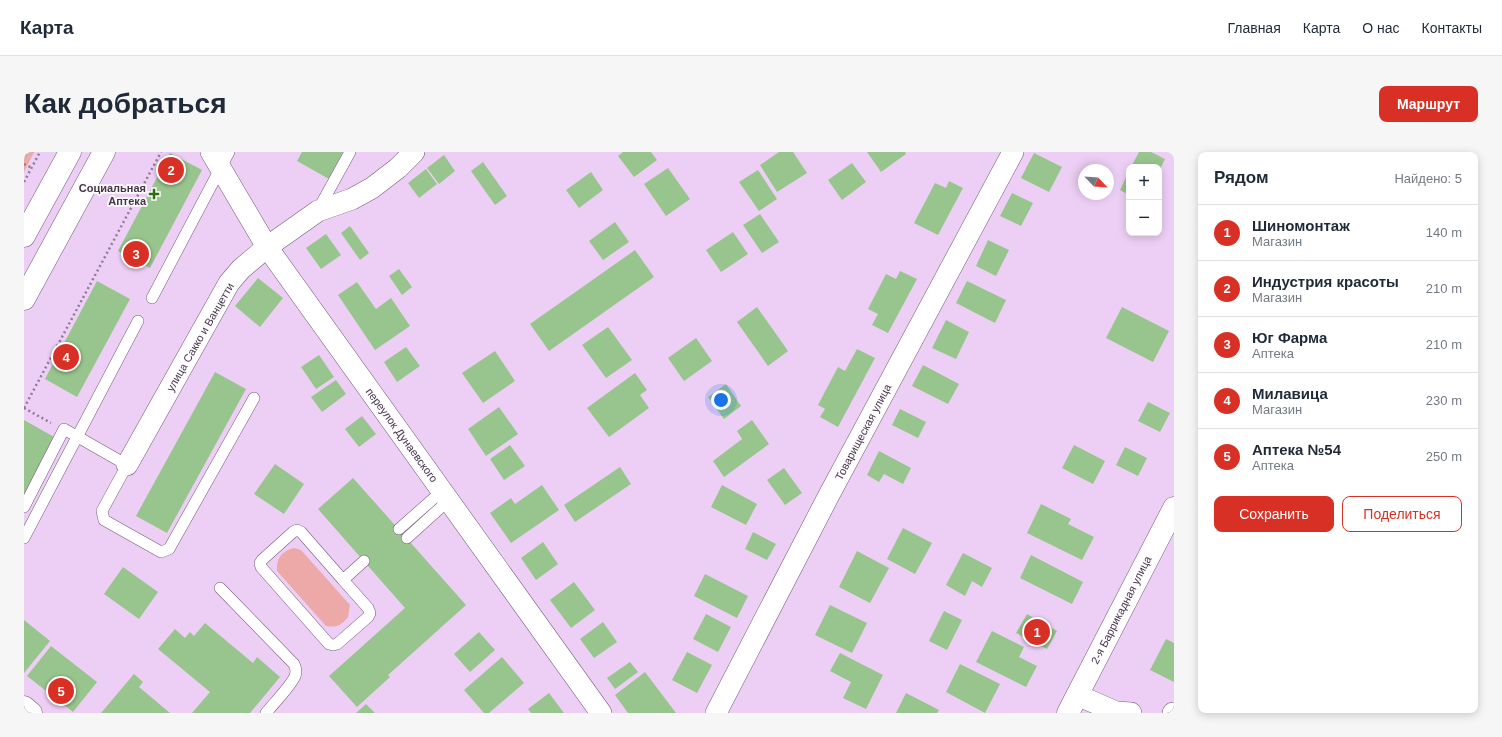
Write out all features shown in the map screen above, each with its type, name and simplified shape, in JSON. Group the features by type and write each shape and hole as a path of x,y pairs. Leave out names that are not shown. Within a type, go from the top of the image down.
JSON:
{"main road":[{"path":"24,236 70,152"},
{"path":"24,299 104,152"},
{"name":"2-я Баррикадная улица","path":"1072,704 1174,508"},
{"path":"24,707 31,713"}],"street":[{"name":"улица Сакко и Ванцетти","path":"127,465 229,283 241,269 267,247 318,211 352,199 372,188 398,168 414,152"},
{"name":"Товарищеская улица","path":"716,713 829,495 1013,152"},
{"name":"переулок Дунаевского","path":"220,157 267,247 602,713"},
{"path":"1072,704 1116,712 1132,713"}],"lane":[{"path":"318,211 350,152"},
{"path":"152,298 220,157"},
{"path":"24,538 138,321"},
{"path":"24,507 64,429 127,465 102,511 104,520 161,552 169,548 254,398"},
{"path":"399,529 445,496"},
{"path":"407,538 445,496"},
{"path":"297,530 301,532 343,580 368,608 370,613 368,617 333,646 324,638 261,567 260,563 287,537 297,530"},
{"path":"343,580 364,561"},
{"path":"220,588 294,664 296,668 296,675 292,681 266,713"}],"path":[{"path":"24,182 40,152"},
{"path":"64,429 24,408 161,152"},
{"path":"24,164 32,168"}],"shaded area":[{"path":"24,152 34,152 24,172"},
{"path":"294,548 301,550 350,605 348,617 341,624 333,627 326,626 277,571 279,559 283,553"}],"building":[{"path":"24,152 28,152 26,157 24,156"},
{"path":"302,152 343,152 329,179 297,161"},
{"path":"623,152 651,152 657,160 634,177 618,156"},
{"path":"779,152 793,152 807,173 777,192 760,165"},
{"path":"867,152 905,152 906,154 881,172"},
{"path":"1139,152 1151,152 1165,159 1162,165 1133,164"},
{"path":"170,153 202,170 150,268 118,251"},
{"path":"1034,153 1062,167 1049,192 1021,178"},
{"path":"444,155 455,171 439,184 427,168"},
{"path":"483,162 507,196 495,205 471,171"},
{"path":"852,163 866,182 842,200 828,180"},
{"path":"668,168 690,199 666,216 644,184"},
{"path":"426,169 437,184 419,198 408,183"},
{"path":"758,170 777,199 759,211 739,182"},
{"path":"591,172 603,190 579,208 566,190"},
{"path":"1126,177 1126,193 1120,190"},
{"path":"949,181 963,188 938,235 914,223 935,183 946,188"},
{"path":"1012,193 1033,203 1021,226 1000,216"},
{"path":"760,214 779,242 762,253 743,225"},
{"path":"615,222 629,242 603,260 589,241"},
{"path":"350,226 369,253 360,260 341,233"},
{"path":"733,232 748,254 721,272 706,250"},
{"path":"326,234 341,255 321,269 306,248"},
{"path":"988,240 1009,250 996,276 976,266"},
{"path":"635,250 654,277 549,351 530,324"},
{"path":"399,269 412,287 402,295 389,276"},
{"path":"900,271 917,279 888,333 872,325 878,314 868,309 886,274 896,279"},
{"path":"258,278 283,298 260,327 235,306"},
{"path":"97,281 130,299 77,397 45,379"},
{"path":"967,281 1006,300 995,323 956,303"},
{"path":"357,282 376,309 391,298 410,326 375,350 338,295"},
{"path":"757,307 788,351 768,366 737,322"},
{"path":"1122,307 1169,331 1153,362 1106,338"},
{"path":"946,320 969,332 956,359 932,348"},
{"path":"608,327 632,360 606,378 582,345"},
{"path":"696,338 712,361 684,381 668,358"},
{"path":"406,347 420,366 397,382 384,362"},
{"path":"857,349 875,358 838,427 820,417 825,409 818,405 838,367 845,371"},
{"path":"495,351 515,381 483,403 462,373"},
{"path":"319,355 334,377 316,389 301,367"},
{"path":"923,365 959,384 948,404 912,386"},
{"path":"215,372 246,389 167,533 136,516"},
{"path":"635,373 647,390 640,395 649,408 609,437 587,408"},
{"path":"336,380 346,394 322,412 311,397"},
{"path":"726,384 741,406 724,419 708,397"},
{"path":"1148,402 1170,413 1160,432 1138,421"},
{"path":"499,407 518,434 486,456 468,429"},
{"path":"900,409 926,422 918,438 892,425"},
{"path":"362,416 376,434 359,447 345,429"},
{"path":"24,420 56,438 24,495"},
{"path":"752,420 769,444 724,477 713,461 742,439 737,431"},
{"path":"510,445 525,466 504,480 490,459"},
{"path":"1074,445 1105,461 1093,484 1062,468"},
{"path":"1125,447 1147,458 1138,476 1116,465"},
{"path":"879,451 911,468 903,484 884,474 879,482 867,475"},
{"path":"275,464 304,484 284,514 254,494"},
{"path":"620,467 631,484 575,522 564,505"},
{"path":"784,468 802,493 785,505 767,480"},
{"path":"353,478 466,605 388,675 390,677 357,707 329,676 405,608 318,509"},
{"path":"542,485 559,510 511,543 490,513 511,498 515,504"},
{"path":"722,485 757,504 746,525 711,507"},
{"path":"1041,504 1071,519 1068,524 1094,537 1082,560 1027,533"},
{"path":"903,528 932,543 915,574 887,559"},
{"path":"753,532 776,544 767,560 745,549"},
{"path":"543,542 558,564 536,580 521,558"},
{"path":"857,551 889,568 870,603 839,587"},
{"path":"963,553 992,568 982,587 972,581 965,596 946,585"},
{"path":"1031,555 1083,582 1072,604 1020,578"},
{"path":"123,567 158,592 139,619 104,594"},
{"path":"705,574 748,596 737,618 694,596"},
{"path":"574,582 595,610 571,628 550,600"},
{"path":"830,605 867,623 852,653 815,635"},
{"path":"944,611 962,620 947,650 929,641"},
{"path":"706,614 731,627 718,652 693,639"},
{"path":"1027,614 1057,631 1047,649 1016,633"},
{"path":"24,620 50,641 24,673"},
{"path":"603,622 617,642 594,658 580,639"},
{"path":"205,623 253,663 257,657 280,677 250,713 192,713 210,692 158,649 175,629 185,638 190,632 194,636"},
{"path":"992,631 1024,647 1019,657 1037,666 1026,687 976,662"},
{"path":"479,632 495,650 470,672 454,654"},
{"path":"1166,639 1174,643 1174,682 1150,670"},
{"path":"51,646 97,682 73,712 27,676"},
{"path":"687,652 712,665 697,693 672,680"},
{"path":"840,653 883,675 866,709 843,698 851,682 830,671"},
{"path":"502,657 524,683 489,713 484,713 464,690"},
{"path":"630,662 638,672 615,689 607,678"},
{"path":"960,664 1000,684 985,713 946,692"},
{"path":"645,672 676,713 628,713 615,695"},
{"path":"134,674 143,682 139,687 170,713 101,713"},
{"path":"549,693 564,713 531,713 528,709"},
{"path":"906,693 939,710 937,713 896,713"},
{"path":"366,704 375,713 356,713"}],"place":[{"name":"Индустрия красоты","path":"171,170"},
{"name":"Социальная Аптека","path":"154,194"},
{"name":"Юг Фарма","path":"136,254"},
{"name":"Милавица","path":"66,357"},
{"name":"Шиномонтаж","path":"1037,632"},
{"name":"Аптека №54","path":"61,691"}]}
